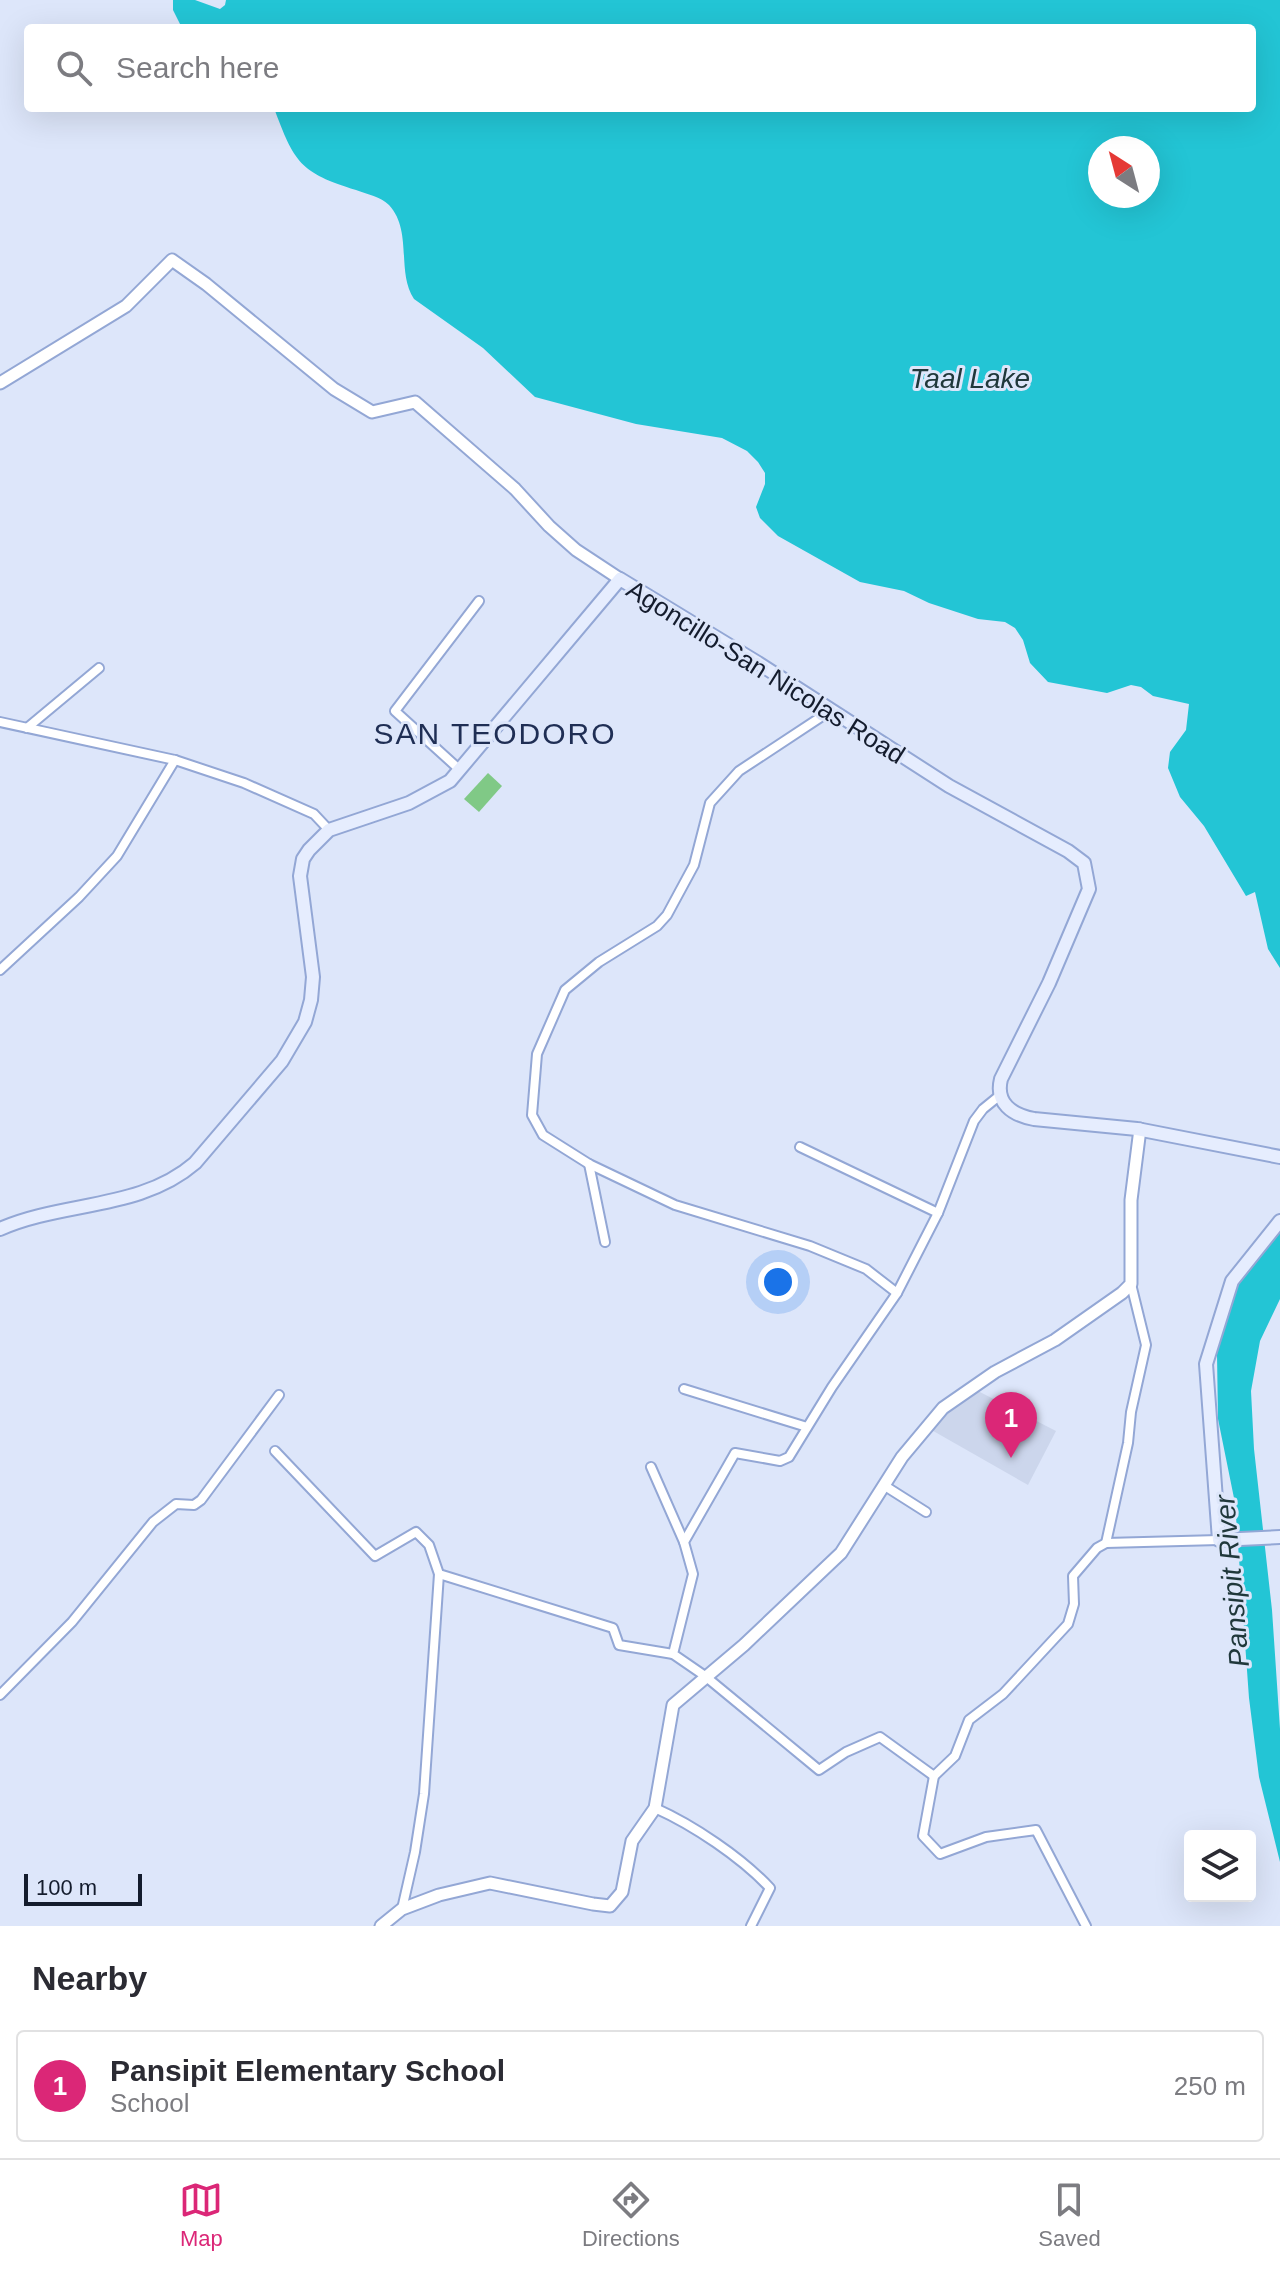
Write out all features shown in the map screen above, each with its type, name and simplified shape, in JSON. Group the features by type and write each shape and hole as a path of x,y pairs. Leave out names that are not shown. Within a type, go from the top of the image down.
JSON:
{"main road":[{"name":"Agoncillo-San Nicolas Road","path":"329,830 424,797 450,781 620,579 949,786 1068,851 1084,863 1089,882 1085,903 1005,1069 999,1096"},
{"path":"0,1229 28,1219 139,1194 178,1177 195,1163 282,1061 298,1037 311,1000 313,977 301,866 309,850 329,830"},
{"path":"999,1096 1007,1108 1022,1117 1140,1129 1280,1157"},
{"path":"1280,1221 1232,1281 1206,1364 1219,1540 1280,1537"}],"street":[{"path":"0,383 126,306 172,260 206,284 334,389 372,412 415,402 493,469 567,542 620,579"},
{"path":"460,770 395,711 479,601"},
{"path":"27,728 99,668"},
{"path":"830,711 739,771 710,803 694,865 667,915 657,926 599,962 565,990 537,1054 532,1115 543,1135 589,1164 675,1205 810,1246 852,1263 866,1269 897,1293"},
{"path":"0,722 175,760 244,783 314,814 329,830"},
{"path":"0,970 79,897 117,856 175,760"},
{"path":"684,1542 735,1453 780,1461 789,1457 897,1293 938,1213 974,1121 999,1096"},
{"path":"1106,1543 1146,1345 1131,1284 1131,1200 1140,1129"},
{"path":"800,1147 938,1213"},
{"path":"589,1164 605,1242"},
{"path":"381,1926 402,1909 439,1895 490,1883 610,1906 622,1892 632,1841 655,1808 673,1705 744,1645 841,1553 902,1457 943,1408 995,1372 1055,1340 1131,1284"},
{"path":"684,1389 807,1427"},
{"path":"0,1695 72,1622 153,1522 176,1504 194,1505 201,1500 279,1395"},
{"path":"275,1451 375,1556 416,1532 429,1545 439,1574 424,1794 402,1909"},
{"path":"651,1467 684,1542 693,1574 673,1654"},
{"path":"885,1486 926,1512"},
{"path":"1086,1926 1036,1830 986,1837 940,1854 923,1836 934,1776 955,1756 969,1720 1003,1694 1068,1624 1074,1604 1073,1576 1082,1562 1106,1543 1219,1540"},
{"path":"439,1574 613,1628 619,1645 673,1654 705,1676 819,1770 846,1752 880,1737 934,1776"},
{"path":"655,1808 675,1817 750,1869 770,1888 751,1926"}],"shaded area":[{"path":"974,1389 1056,1431 1028,1485 928,1428"}],"green space":[{"path":"488,773 502,786 479,812 464,799"}],"water":[{"name":"Taal Lake","path":"173,0 195,0 220,9 226,0 1280,0 1280,968 1268,949 1255,892 1246,896 1204,826 1180,797 1168,768 1170,752 1186,730 1189,704 1153,696 1141,687 1131,685 1107,693 1048,682 1030,663 1023,640 1015,628 1005,622 978,619 904,591 860,582 778,536 760,518 756,507 765,484 765,473 747,451 722,438 636,424 535,397 483,348 414,299 406,277 400,227 389,205 311,171 294,153 276,112 1256,112 1256,24 180,24 173,10"},
{"path":"1280,1223 1280,1299 1260,1341 1251,1391 1280,1729 1280,1862 1259,1777 1249,1698 1235,1503 1218,1419 1217,1354 1221,1306"}],"place":[{"name":"Pansipit Elementary School","path":"1011,1458"}],"district":[{"name":"SAN TEODORO","path":"495,733"}],"water label":[{"name":"Pansipit River","path":"1232,1581"}]}
